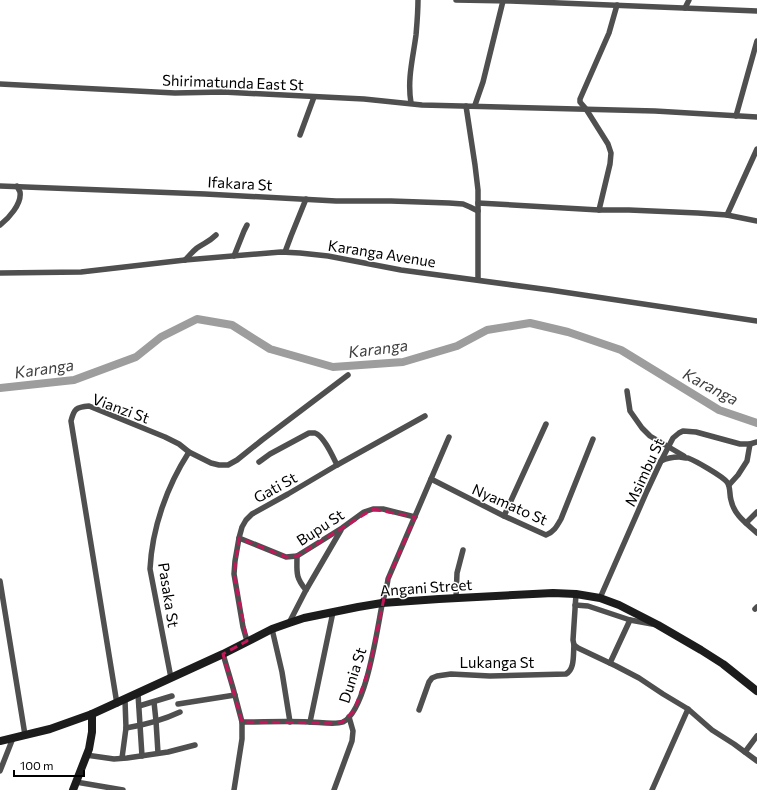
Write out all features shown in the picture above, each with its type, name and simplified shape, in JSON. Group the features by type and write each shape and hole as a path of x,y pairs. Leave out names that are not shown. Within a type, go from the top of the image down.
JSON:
{"street":[{"path":"411,103 409,88 410,71 418,18 418,0"},
{"path":"456,0 511,0 618,6 757,10"},
{"path":"685,8 689,0"},
{"path":"475,106 483,82 503,1"},
{"path":"599,210 610,164 611,153 608,144 580,102 580,99 609,33 618,6"},
{"path":"736,116 757,41"},
{"name":"Shirimatunda East St","path":"0,84 175,93 223,92 466,106 655,111 757,117"},
{"path":"300,135 314,97"},
{"path":"466,106 475,165 478,203 478,280"},
{"path":"727,215 757,149"},
{"name":"Ifakara St","path":"0,186 205,194 336,202 391,201 449,203 463,204 478,211"},
{"path":"0,225 7,220 18,203 20,193 17,186"},
{"path":"285,252 306,199"},
{"path":"478,203 727,215 757,221"},
{"path":"234,256 247,225"},
{"path":"185,260 195,249 207,243 216,235"},
{"name":"Karanga Avenue","path":"0,273 82,272 185,260 285,252 328,256 401,270 757,321"},
{"name":"Vianzi St","path":"122,758 126,728 71,421 73,414 76,409 81,406 89,406 165,437 179,444 189,452 211,463 228,465 237,460 348,375"},
{"path":"627,391 630,411 642,428 650,436 726,480 729,485 734,511 757,533"},
{"name":"Gati St","path":"247,641 243,627 234,574 234,561 239,538 246,520 252,514 425,416"},
{"path":"504,516 546,424"},
{"name":"Msimbu St","path":"600,598 660,461 672,438 683,431 696,432 740,444 757,442"},
{"path":"259,462 270,454 309,433 315,433 319,435 324,442 337,465"},
{"path":"382,604 388,579 449,437"},
{"name":"Nyamato St","path":"431,479 504,516 546,534 550,533 557,526 561,519 593,439"},
{"path":"729,485 738,475 746,461 750,444"},
{"name":"Pasaka St","path":"171,678 150,569 151,553 155,531 165,501 175,476 189,452"},
{"path":"660,461 668,458 687,458"},
{"name":"Bupu St","path":"239,538 286,557 298,556 364,512 372,509 383,509 414,517"},
{"path":"746,523 757,512"},
{"path":"289,623 306,590 342,528"},
{"path":"456,598 457,572 463,550"},
{"path":"298,556 298,579 306,590"},
{"path":"0,581 25,735"},
{"name":"Angani Street","path":"0,741 50,730 92,714 223,654 272,629 304,618 382,604 456,598 553,593 576,594 600,598 619,605 658,624 701,650 756,689"},
{"path":"576,594 574,645 639,678 688,709 712,730 757,761"},
{"name":"Dunia St","path":"242,722 333,723 342,722 349,717 354,712 364,689 382,604"},
{"path":"575,605 588,606 630,620 658,624"},
{"path":"310,722 333,612"},
{"path":"610,663 630,620"},
{"path":"272,629 282,672 290,722"},
{"name":"Lukanga St","path":"419,710 429,682 432,678 452,674 490,676 566,674 573,666 574,645"},
{"path":"223,654 242,722 242,739 234,790"},
{"path":"138,694 142,756"},
{"path":"178,704 235,695"},
{"path":"139,706 172,696"},
{"path":"154,702 158,753"},
{"path":"652,790 688,709"},
{"path":"126,728 140,726 170,717 180,712"},
{"path":"73,790 86,755 92,732 92,714"},
{"path":"334,790 352,741 353,731 349,717"},
{"path":"745,752 757,736"},
{"path":"0,771 14,738"},
{"path":"86,755 114,759 142,756 195,745"},
{"path":"76,782 123,790"}],"highlighted area":[{"path":"373,509 415,517 388,579 369,669 354,711 342,722 333,723 242,722 223,654 247,641 234,574 239,538 286,557 297,556"}],"waterway":[{"name":"Karanga","path":"0,388 74,380 136,357 161,337 197,319 232,325 270,349 333,367 403,362 457,346 487,330 530,323 568,332 621,350 719,410 757,423"}]}
